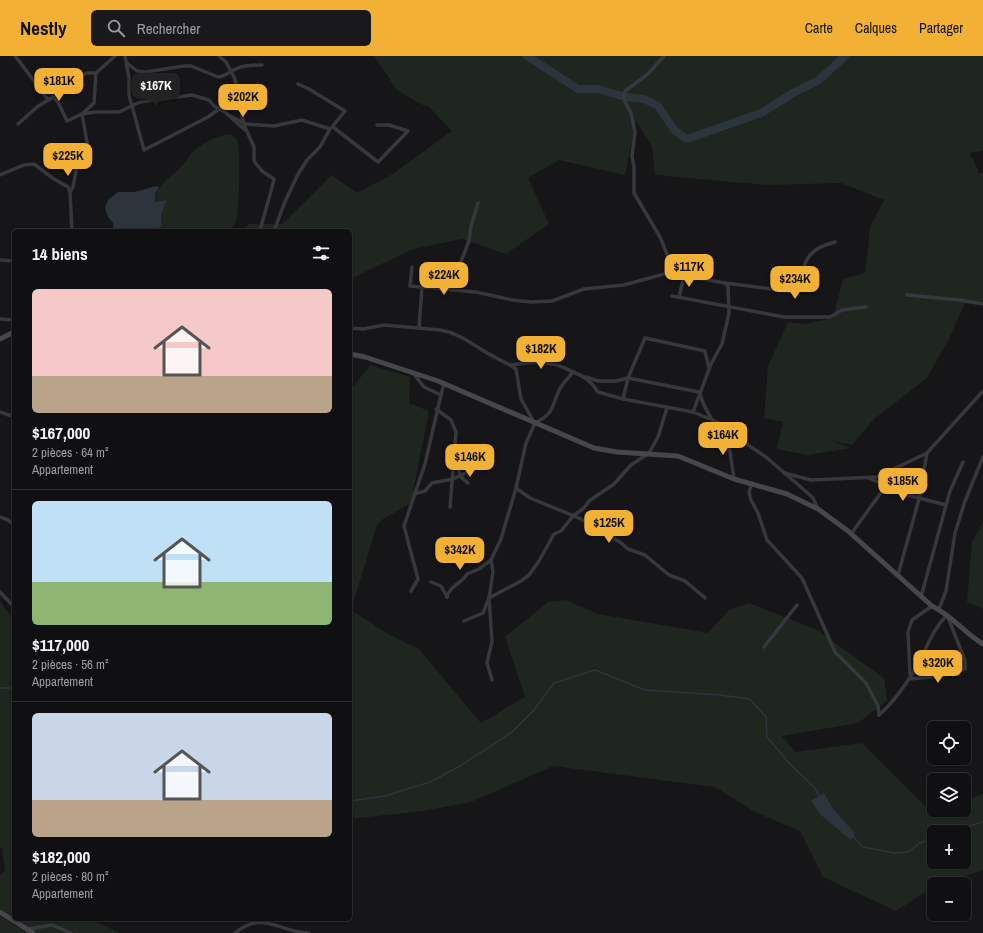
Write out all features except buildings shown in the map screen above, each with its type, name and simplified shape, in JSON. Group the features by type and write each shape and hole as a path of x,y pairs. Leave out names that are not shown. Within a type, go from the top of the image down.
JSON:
{"street":[{"path":"15,56 26,69 33,82 49,100"},
{"path":"18,124 36,107 53,97 63,86 87,73 96,73 115,56"},
{"path":"125,56 129,95 133,104 144,150 151,144 208,117 219,109"},
{"path":"219,56 226,62 235,79 245,130 254,147 254,161 262,171 274,179 275,184 265,209 260,229"},
{"path":"664,56 648,74 623,96 631,113 635,132 632,156 634,168 634,194 667,251 672,266 668,273"},
{"path":"126,62 137,71 146,72 191,66 218,77 247,66 262,65"},
{"path":"82,114 94,103 96,73"},
{"path":"275,229 297,176 307,160 320,147 344,110 298,84"},
{"path":"53,97 60,106 67,121 82,114 95,112 119,112 133,104 192,95 209,100 219,109 243,122 274,126 302,120 331,128 378,162 408,131 389,125 377,125"},
{"path":"70,192 73,187 77,166 84,160 88,147 82,114"},
{"path":"230,116 245,130"},
{"path":"0,175 24,165 34,164 54,179 68,186 70,192 72,229"},
{"path":"447,288 451,287 458,272 464,252 470,242 471,226 478,203"},
{"path":"412,267 410,286 447,288 476,292 512,300 546,302 584,289 624,285 668,273 725,283 794,292 805,260 824,245 835,242"},
{"path":"0,260 12,261"},
{"path":"679,297 684,276"},
{"path":"693,412 699,392 722,344 729,313 728,287 725,283"},
{"path":"419,328 422,287"},
{"path":"907,295 960,300 983,304"},
{"path":"672,296 784,316 822,318 830,317 842,310 866,307"},
{"path":"0,319 12,320"},
{"path":"352,328 363,329 384,325 449,331 511,365 517,371 521,399 534,423"},
{"path":"0,339 12,333"},
{"path":"623,399 628,378 646,338 705,351 709,369"},
{"path":"352,354 411,371 444,383 594,448 678,456 734,479 787,494 818,509 851,534 921,597 947,615 972,637 983,644"},
{"path":"511,365 543,362 556,364 598,381 616,381 628,378 699,392"},
{"path":"411,371 424,387 440,395"},
{"path":"431,582 441,586 447,597 452,587 464,581 467,574 479,569 491,560 501,539 516,488 526,443 534,423 547,416 554,405 562,384 573,372"},
{"path":"583,375 593,384 598,392 623,399 693,412 722,424 727,431 766,457 813,498 818,509"},
{"path":"411,591 418,579 404,526 427,458 434,430 436,409 444,383"},
{"path":"784,473 811,480 877,477 927,453 983,391"},
{"path":"699,392 712,420"},
{"path":"464,621 483,613 489,598 521,581 529,575 539,561 554,534 562,531 573,516 584,508 589,501 614,484 631,465 646,454 658,437 667,408"},
{"path":"436,409 451,420 456,432 450,507"},
{"path":"0,412 12,416"},
{"path":"727,431 734,479"},
{"path":"455,447 468,462 488,466"},
{"path":"898,575 919,499 927,453"},
{"path":"938,609 946,591 954,533 983,457"},
{"path":"454,461 460,474 468,483"},
{"path":"921,597 946,505 957,471 962,462"},
{"path":"414,494 425,491 432,483 453,479 460,474 482,465"},
{"path":"851,534 886,486 897,474 897,467"},
{"path":"868,478 919,499 946,505"},
{"path":"752,483 749,492 751,500 758,513 766,540 802,578 835,652 866,683 878,706 879,715 892,702 910,677 933,633 947,615"},
{"path":"516,488 530,498 573,516 620,542 628,549 645,555 669,575 685,581 705,598"},
{"path":"0,517 12,523"},
{"path":"491,560 493,572 489,598 492,641 487,663 492,680"},
{"path":"0,592 12,605"},
{"path":"764,647 797,605"},
{"path":"910,677 908,632 912,620 932,606"},
{"path":"910,677 942,676 965,669 965,660 947,615"},
{"path":"0,912 12,920"},
{"path":"14,921 33,933"},
{"path":"235,933 242,927 257,922 266,922 296,932 309,933"},
{"path":"27,930 52,926 71,933"}],"shaded area":[{"path":"374,56 983,56 983,151 970,153 979,173 983,173 983,305 965,303 948,341 927,378 874,419 852,445 833,441 851,448 808,455 777,449 783,422 764,418 768,366 788,322 804,324 833,318 843,279 865,273 870,227 884,200 841,183 767,185 655,175 652,146 636,121 625,175 559,160 528,178 549,224 506,254 462,239 413,249 352,278 352,229 245,229 249,224 282,224 332,175 357,193 391,175 452,131 429,107 418,103 397,90"},
{"path":"230,134 237,140 238,145 238,211 235,223 231,229 157,229 161,226 161,215 167,201 155,202 161,186 182,166 196,149 212,139"},
{"path":"156,186 159,187 155,194 155,202 167,200 161,215 161,226 157,229 114,229 113,223 108,217 105,208 108,200 118,192 135,192"},
{"path":"370,365 410,377 409,403 429,411 411,503 383,519 377,525 352,607 352,388"},
{"path":"983,522 983,609 967,602 972,542"},
{"path":"566,600 598,614 708,633 729,610 749,603 817,630 884,678 887,701 858,723 782,736 795,752 862,743 927,808 927,817 971,817 971,798 983,794 983,870 962,877 927,877 927,891 896,911 823,877 800,831 755,812 715,787 553,766 471,802 422,811 352,819 352,611 390,635 419,649 481,723 525,697 505,637 548,602"},
{"path":"0,601 12,618 12,917 0,909 0,875 5,870 2,848 0,848"},
{"path":"824,793 833,809 855,833 851,840 821,815 811,801"},
{"path":"0,916 27,933 0,933"},
{"path":"18,921 94,921 120,933 37,933"}],"waterway":[{"path":"527,56 578,89 598,89 625,97 644,99 658,106 675,131 685,138 690,138 761,113 793,93 819,80 845,56"},
{"path":"352,801 385,796 430,782 460,766 512,732 534,710 554,683 595,670 645,690 720,695 750,699 766,717 767,737 790,764 814,787 820,797"},
{"path":"0,688 12,688"},
{"path":"971,826 983,822"},
{"path":"852,835 863,847 895,853 908,852 920,843 927,840"}]}
